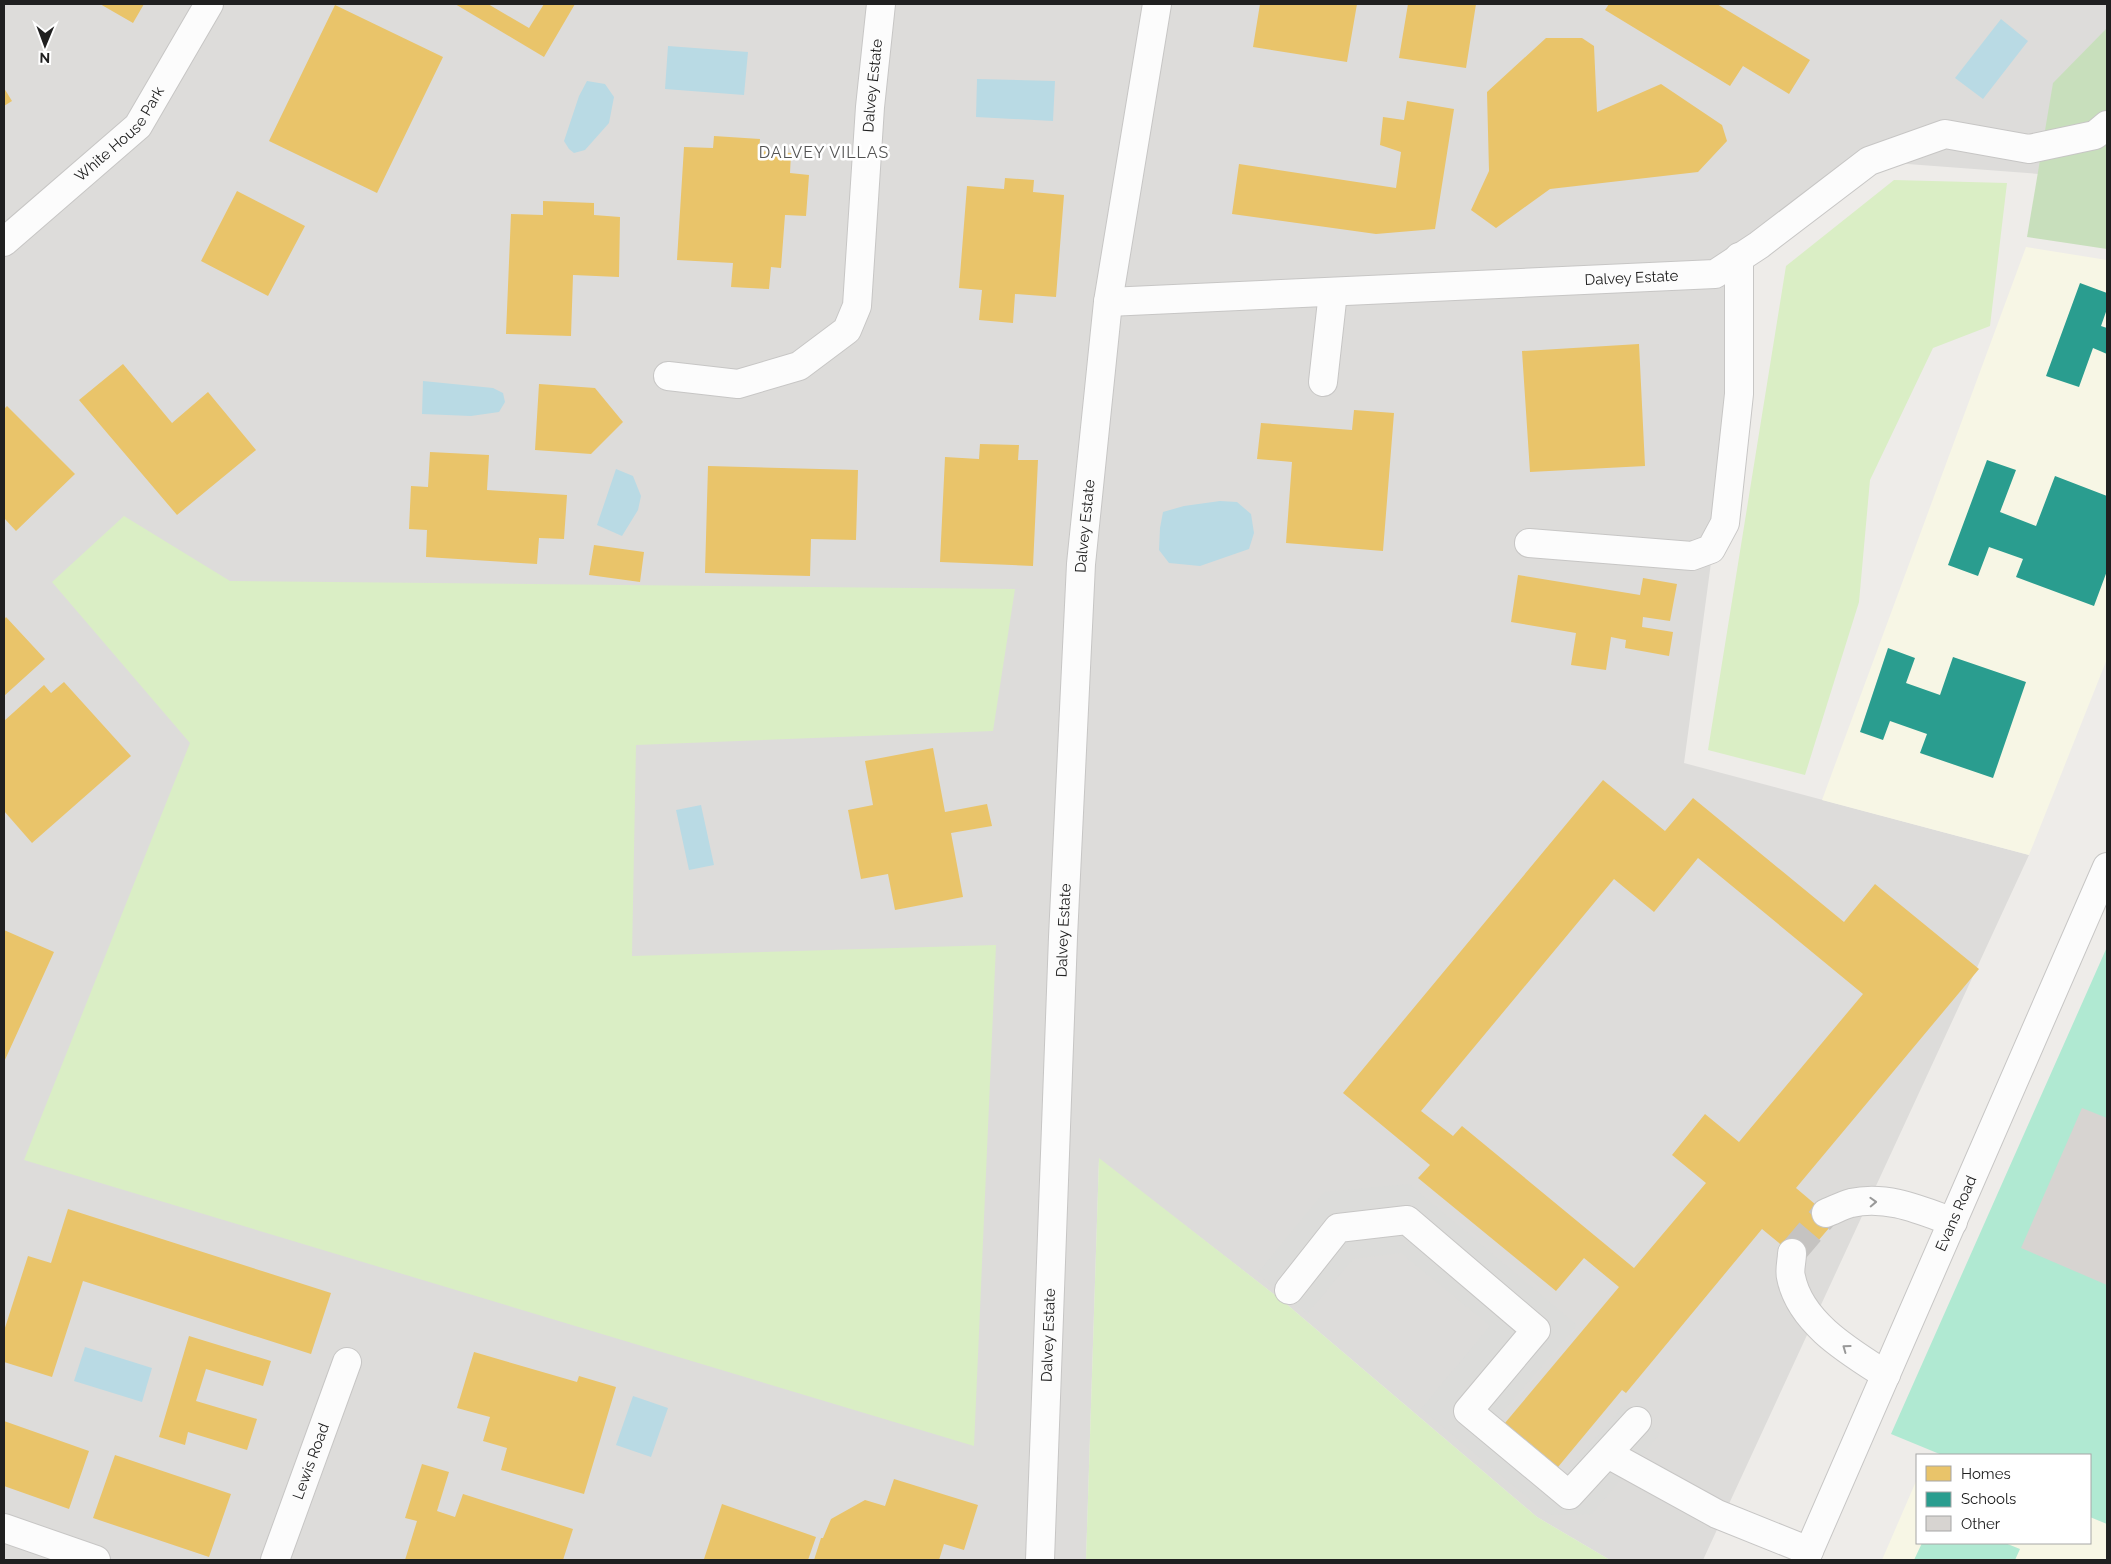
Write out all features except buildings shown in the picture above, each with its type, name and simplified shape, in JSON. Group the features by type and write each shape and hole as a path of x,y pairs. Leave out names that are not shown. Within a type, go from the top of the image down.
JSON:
{"street":[{"name":"White House Park","path":"4,242 138,126 209,4"},
{"name":"Dalvey Estate","path":"668,376 738,384 799,366 847,330 857,306 870,107 881,4"},
{"name":"Dalvey Estate","path":"1040,1560 1063,937 1081,564 1108,302 1157,4"},
{"name":"Dalvey Estate","path":"1108,302 1715,274 1759,245 1868,161 1945,134 2029,149 2095,135 2107,125"},
{"path":"1528,543 1692,556 1711,549 1725,524 1739,394 1739,257"},
{"path":"1323,382 1333,292"},
{"name":"Evans Road","path":"1807,1556 2107,867"},
{"path":"1826,1213 1850,1203 1891,1202 1907,1205 1953,1222"},
{"path":"1289,1290 1338,1228 1407,1220 1536,1330 1468,1411 1569,1495 1637,1421"},
{"path":"1792,1254 1790,1276 1799,1298 1810,1316 1827,1334 1845,1348 1886,1375"},
{"name":"Lewis Road","path":"276,1560 347,1362"},
{"path":"1608,1454 1717,1514 1807,1556"},
{"path":"4,1528 96,1560"}],"shaded area":[{"path":"4,4 2107,4 2106,179 1881,162 1751,266 1684,763 2029,855 1703,1560 1610,1560 1537,1517 1284,1302 1099,1159 1086,1560 4,1560"},
{"path":"2026,247 2107,260 2107,659 2029,855 1822,800"},
{"path":"1409,1184 1577,1325 1496,1420 1562,1477 1625,1404 1660,1434 1592,1514 1549,1515 1421,1409 1490,1326 1401,1253 1353,1259 1307,1314 1257,1274 1324,1192"},
{"path":"1916,1481 1916,1544 2091,1544 2091,1517 2107,1524 2107,1560 1882,1560"}],"green space":[{"path":"2107,28 2107,249 2027,237 2053,83"},
{"path":"1894,180 2007,183 1990,326 1933,348 1870,480 1859,602 1805,775 1708,750 1786,266"},
{"path":"124,516 230,581 1015,589 993,731 636,745 632,956 996,945 974,1446 24,1160 190,743 52,582"},
{"path":"2107,947 2107,1524 2091,1517 2091,1454 1940,1454 1891,1434"},
{"path":"1099,1158 1284,1302 1537,1517 1610,1560 1086,1560"},
{"path":"1922,1544 2008,1544 2020,1549 2015,1560 1914,1560"}],"water":[{"path":"2001,19 2028,41 1983,99 1955,78"},
{"path":"668,46 748,52 744,95 665,89"},
{"path":"977,79 1055,81 1053,121 976,117"},
{"path":"587,81 605,84 614,97 609,123 585,150 574,153 564,141 579,96"},
{"path":"423,381 493,388 503,393 505,402 499,412 471,416 422,414"},
{"path":"616,469 633,476 641,496 638,510 622,536 597,525"},
{"path":"1220,501 1237,502 1251,514 1254,533 1249,549 1200,566 1169,563 1159,550 1163,512 1184,506"},
{"path":"701,805 714,865 689,870 676,810"},
{"path":"85,1347 152,1368 142,1402 74,1381"},
{"path":"633,1396 668,1408 651,1457 616,1445"}],"tunnel":[{"path":"1792,1253 1826,1213"}],"district":[{"name":"DALVEY VILLAS","path":"824,152"}]}
